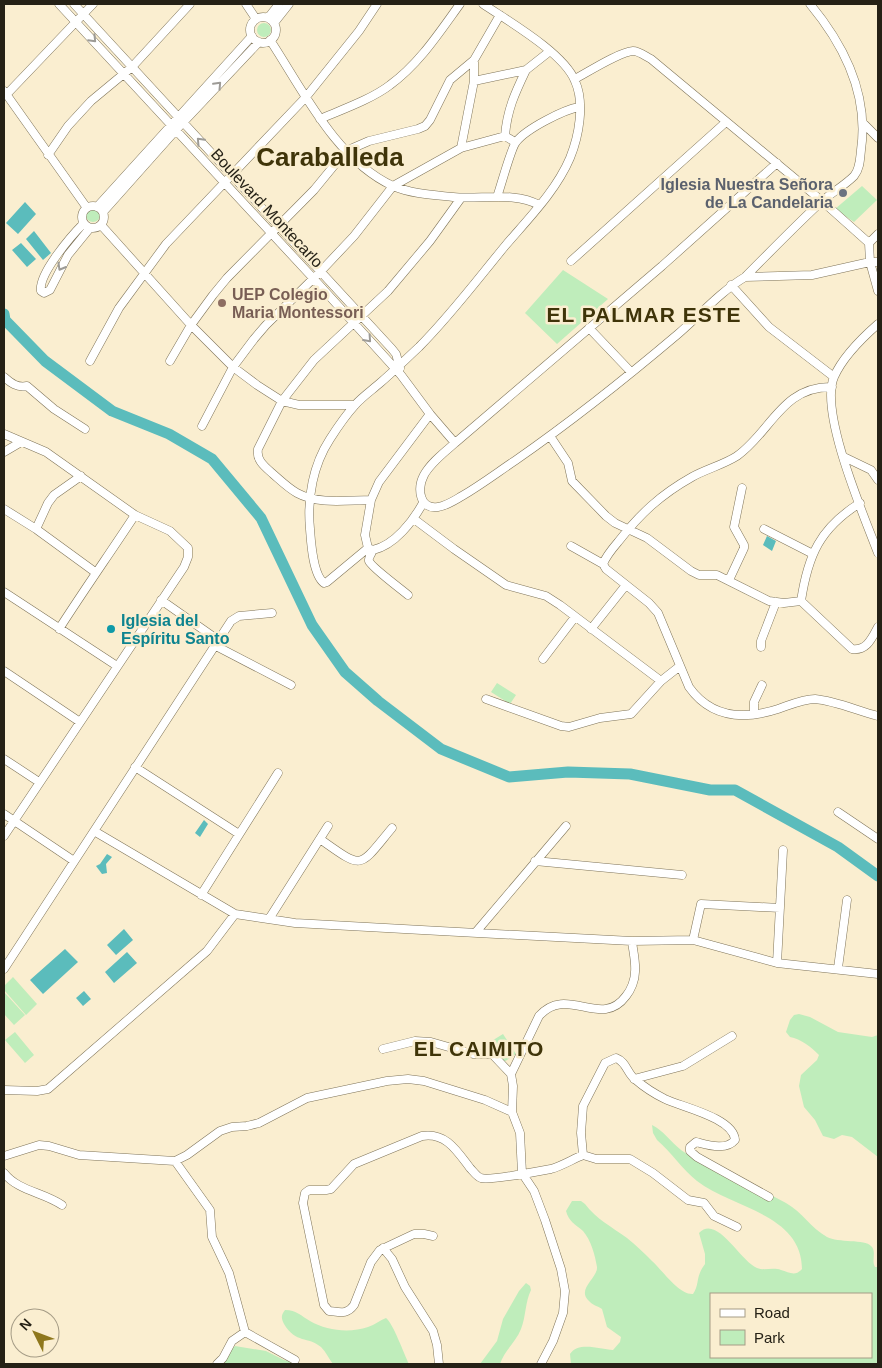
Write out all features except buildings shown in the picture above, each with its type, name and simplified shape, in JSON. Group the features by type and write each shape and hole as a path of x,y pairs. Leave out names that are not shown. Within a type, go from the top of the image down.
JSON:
{"street":[{"name":"Boulevard Montecarlo","path":"59,4 398,370"},
{"name":"Boulevard Montecarlo","path":"74,4 392,349 398,370"},
{"path":"92,4 5,93 87,208 100,209"},
{"path":"48,155 68,126 91,101 132,67 190,4"},
{"path":"246,4 256,18"},
{"path":"270,20 279,4"},
{"path":"270,20 289,4"},
{"path":"90,361 119,308 178,229 226,183 306,97 378,4"},
{"path":"320,119 389,86 418,60 460,4"},
{"path":"424,503 414,519 387,545 371,549 332,579 324,583 320,580 316,570 310,536 310,498 314,477 326,447 355,405 398,370 457,305 539,205 555,185 570,159 576,142 579,106 575,79 562,62 550,52 483,4"},
{"path":"777,163 662,266 428,468 422,477 420,486 419,495 424,503 430,507 438,508 448,504 550,436 679,333 724,294 731,285 745,277 822,201 854,175 858,167 864,134 855,83 844,52 824,20 810,4"},
{"path":"170,361 191,325 227,278 314,190 346,151 369,141 425,126 430,120 450,80 474,60 500,15"},
{"path":"262,17 270,20 275,32 270,40 259,42 252,36 250,26 256,18 262,17"},
{"path":"100,209 252,36"},
{"path":"270,40 320,119 346,151 393,186 418,193 461,198 497,197 532,201 539,205"},
{"path":"180,120 259,42"},
{"path":"575,79 632,51 641,53 651,59 777,163 869,243 878,291"},
{"path":"474,81 526,70 550,52"},
{"path":"461,148 474,81 474,60"},
{"path":"505,136 511,101 526,70"},
{"path":"497,197 515,142 550,118 579,106"},
{"path":"571,261 726,122"},
{"path":"863,122 878,138"},
{"path":"202,426 233,367 266,325 365,224 393,186 461,148 505,136 515,142"},
{"path":"371,500 321,500 297,493 267,468 257,455 258,449 282,400 314,360 388,292 410,268 461,198"},
{"path":"87,208 82,215 87,226 94,228 101,226"},
{"path":"100,209 104,219 101,226"},
{"path":"87,226 68,255 50,290 44,293 42,291 42,284 60,250 87,226"},
{"path":"101,226 191,325 233,367 257,385 282,400 309,406 355,405"},
{"path":"869,243 878,234"},
{"path":"745,277 812,275 874,262"},
{"path":"731,285 769,327 834,377"},
{"path":"878,324 846,358 834,377 832,387 832,414 844,457 878,553"},
{"path":"589,328 631,372"},
{"path":"398,370 430,414 456,443"},
{"path":"4,377 12,384 22,387 27,386 54,409 85,429"},
{"path":"603,564 605,558 629,528 653,503 690,478 737,456 791,399 820,387 832,387"},
{"path":"408,595 377,571 369,562 371,549 365,535 371,500 386,471 430,414"},
{"path":"4,434 46,452 135,515 170,531 188,548 188,557 184,567 4,836"},
{"path":"550,436 568,463 572,481 606,516 616,523 629,528 656,544 699,575 717,575 769,601 784,603 801,600"},
{"path":"4,452 20,442"},
{"path":"844,457 871,470 878,480"},
{"path":"36,529 48,503 80,476"},
{"path":"729,580 744,548 734,527 742,488"},
{"path":"801,600 804,579 813,554 828,528 844,513 860,503"},
{"path":"4,509 36,529 95,572"},
{"path":"59,628 135,515"},
{"path":"414,519 506,585 546,596 661,681"},
{"path":"764,529 813,554"},
{"path":"571,546 603,564 606,569 649,603 658,613 689,687 706,706 718,712 754,714 814,699 878,716"},
{"path":"591,629 626,585"},
{"path":"4,592 117,666"},
{"path":"161,600 216,642 291,685"},
{"path":"801,600 852,649 864,648 872,639 878,627"},
{"path":"761,647 761,641 776,602"},
{"path":"4,969 231,620 239,616 272,613"},
{"path":"543,659 575,617"},
{"path":"486,699 561,726 569,727 600,718 631,714 661,681 680,666"},
{"path":"4,671 80,722"},
{"path":"754,714 754,702 762,685"},
{"path":"4,759 39,782"},
{"path":"136,767 239,834"},
{"path":"201,895 278,773"},
{"path":"838,812 878,838"},
{"path":"4,814 74,861"},
{"path":"269,919 328,826"},
{"path":"476,932 566,826"},
{"path":"320,839 349,859 357,862 369,855 392,828"},
{"path":"94,831 235,914 305,924 632,941 693,940 777,963 838,968 878,974"},
{"path":"777,963 783,850"},
{"path":"535,862 682,875"},
{"path":"838,968 847,900"},
{"path":"693,940 701,904 780,908"},
{"path":"4,1090 36,1091 48,1089 207,951 235,914"},
{"path":"511,1074 539,1016 546,1008 553,1004 562,1004 606,1010 623,1000 633,983 636,972 632,941"},
{"path":"634,1079 683,1066 732,1036"},
{"path":"383,1049 414,1040 431,1042 473,1054 492,1054 511,1074 514,1086 512,1112 520,1133 522,1173 534,1191 545,1220 561,1269 565,1292 563,1313 553,1341 541,1364"},
{"path":"583,1155 581,1127 583,1106 605,1063 616,1058 621,1060 634,1079 665,1099 721,1121 732,1131 735,1140 732,1143 727,1146 713,1146 696,1142 690,1146 690,1151 697,1157 769,1197"},
{"path":"4,1156 39,1145 79,1154 175,1161 187,1155 220,1131 232,1127 259,1123 306,1098 387,1080 408,1079 424,1081 485,1100 512,1112"},
{"path":"433,1236 414,1234 383,1248 371,1262 354,1306 346,1313 330,1311 324,1305 303,1203 305,1193 309,1190 331,1189 354,1164 422,1136 429,1135 447,1140 475,1174 482,1178 492,1179 551,1168 583,1155 596,1159 630,1159 653,1173 688,1200 704,1203 714,1216 737,1228"},
{"path":"175,1161 210,1210 212,1237 229,1273 244,1332 296,1360"},
{"path":"4,1173 9,1179 21,1186 42,1194 62,1205"},
{"path":"383,1248 392,1259 405,1287 433,1331 438,1345 439,1364"},
{"path":"217,1364 223,1358 232,1341 244,1332"}],"green space":[{"path":"261,23 267,23 271,30 267,37 261,37 257,33 257,27"},
{"path":"862,186 877,200 854,222 835,209"},
{"path":"93,208 98,210 100,215 98,220 93,222 88,220 86,215 88,210"},
{"path":"563,270 608,299 557,344 525,313"},
{"path":"497,683 516,695 510,704 491,692"},
{"path":"13,977 37,1004 26,1015 4,990 4,986"},
{"path":"4,992 25,1015 14,1025 4,1014"},
{"path":"799,1014 810,1017 838,1032 872,1037 878,1035 878,1157 852,1137 842,1135 834,1139 823,1136 815,1120 804,1107 799,1086 801,1075 817,1060 819,1055 806,1044 790,1037 786,1032 790,1020 794,1015"},
{"path":"15,1032 34,1055 25,1063 5,1040"},
{"path":"503,1034 516,1054 504,1062 490,1042"},
{"path":"652,1125 693,1158 786,1203 827,1237 863,1242 873,1248 874,1265 878,1267 878,1364 571,1364 570,1354 574,1350 584,1347 596,1347 613,1350 620,1342 621,1337 607,1327 602,1309 592,1304 586,1297 586,1288 597,1267 588,1239 583,1231 567,1215 566,1211 572,1201 581,1201 585,1204 599,1218 637,1246 671,1282 682,1291 688,1293 693,1294 705,1264 705,1254 699,1233 706,1229 713,1229 721,1234 750,1264 757,1268 778,1269 789,1273 797,1273 802,1269 799,1251 791,1236 778,1224 763,1214 697,1181 657,1140 653,1133"},
{"path":"526,1283 530,1286 531,1290 519,1334 500,1364 480,1364 497,1341 503,1319 519,1291"},
{"path":"285,1310 296,1312 324,1327 339,1330 361,1329 386,1318 395,1332 409,1364 333,1364 321,1347 298,1337 289,1330 282,1318"},
{"path":"235,1346 266,1351 284,1360 303,1364 224,1364 225,1356"}],"water":[{"path":"25,202 36,214 18,234 6,223"},
{"path":"34,231 51,253 43,260 26,239"},
{"path":"21,243 36,259 27,267 12,250"},
{"path":"767,536 776,541 772,551 763,545"},
{"path":"204,820 208,824 200,837 195,833"},
{"path":"107,854 112,857 106,864 107,873 102,874 96,866 100,864"},
{"path":"124,929 133,940 116,955 107,945"},
{"path":"65,949 78,962 43,994 30,980"},
{"path":"127,952 137,963 114,983 105,972"},
{"path":"84,991 91,999 83,1006 76,998"}],"waterway":[{"path":"4,314 5,320 45,361 112,411 169,434 212,459 261,518 312,625 345,672 378,701 441,749 509,777 568,772 630,774 710,790 735,790 838,847 878,876"}],"place":[{"name":"Iglesia Nuestra Señora de La Candelaria","path":"843,193"},
{"name":"UEP Colegio Maria Montessori","path":"222,303"},
{"name":"Iglesia del Espíritu Santo","path":"111,629"}],"district":[{"name":"Caraballeda","path":"330,157"},
{"name":"EL PALMAR ESTE","path":"644,314"},
{"name":"EL CAIMITO","path":"479,1048"}]}
